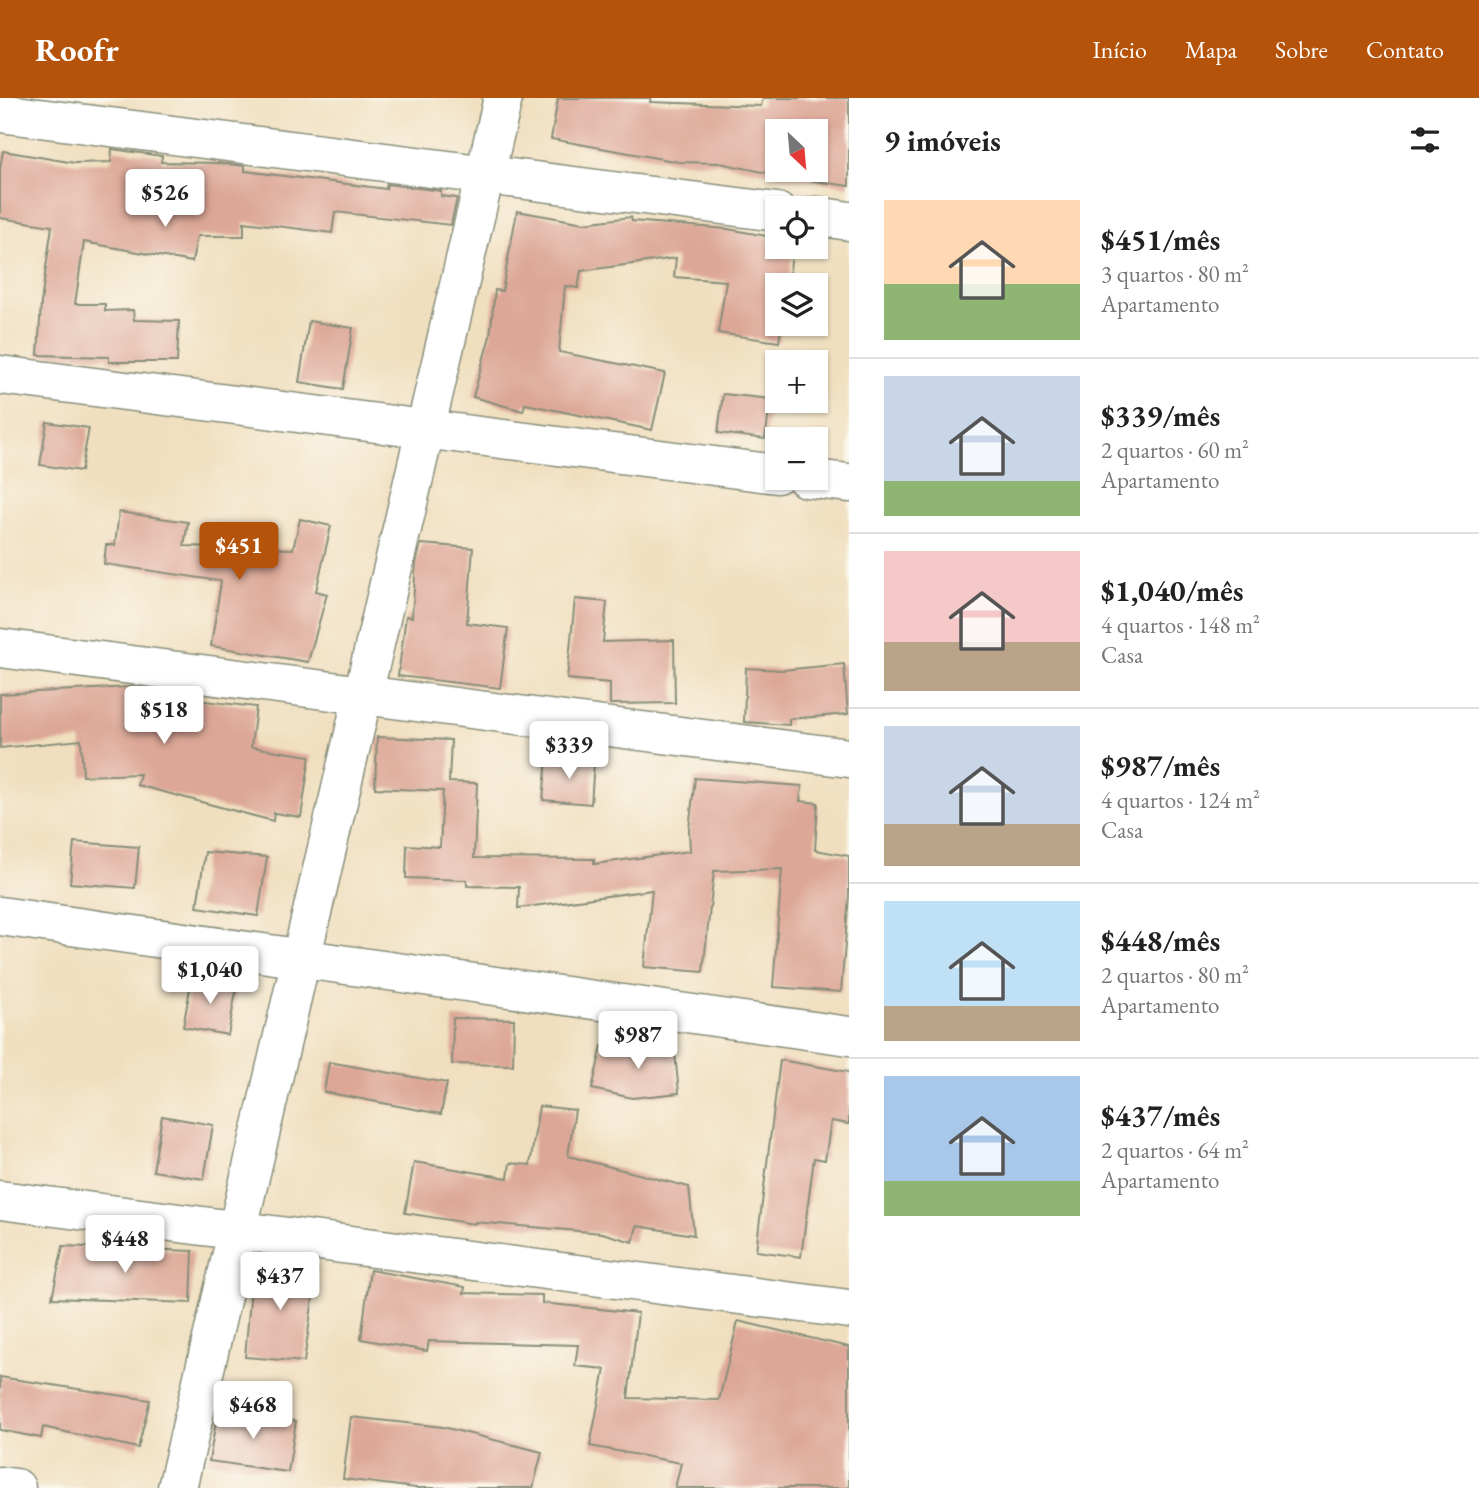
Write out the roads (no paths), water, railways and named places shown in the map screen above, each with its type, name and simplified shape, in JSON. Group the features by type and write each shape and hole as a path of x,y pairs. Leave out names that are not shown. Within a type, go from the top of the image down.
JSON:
{"street":[{"path":"177,1488 503,98"},
{"path":"0,113 765,210"},
{"path":"828,218 849,221"},
{"path":"0,375 765,472"},
{"path":"828,481 849,483"},
{"path":"0,648 849,758"},
{"path":"0,916 849,1036"},
{"path":"0,1200 849,1308"},
{"path":"0,1486 16,1488"}]}
